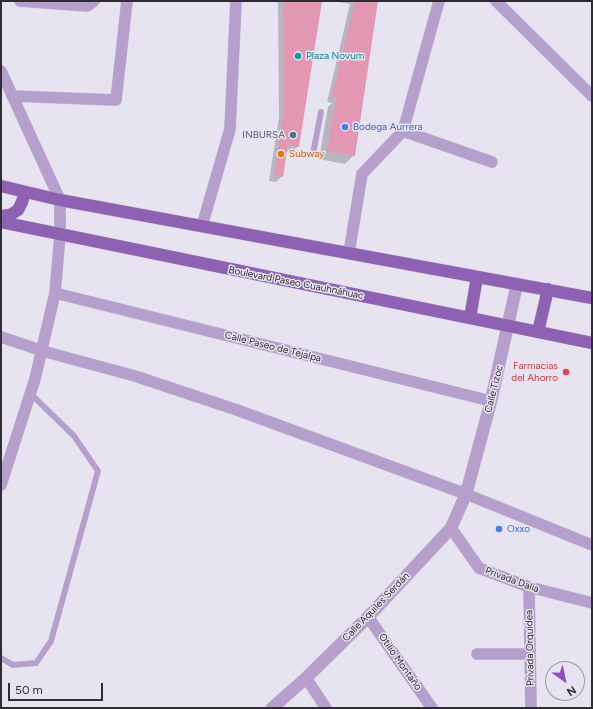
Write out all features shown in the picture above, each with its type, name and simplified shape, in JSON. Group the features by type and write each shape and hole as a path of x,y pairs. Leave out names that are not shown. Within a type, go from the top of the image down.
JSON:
{"main road":[{"path":"1,186 60,200 592,298"},
{"path":"1,216 10,215 18,210 25,192"},
{"name":"Boulevard Paseo Cuauhnáhuac","path":"1,222 592,343"},
{"path":"470,318 477,277"},
{"path":"538,332 548,289"}],"street":[{"path":"20,1 90,3"},
{"path":"12,96 116,100 127,1"},
{"path":"202,226 230,129 236,1"},
{"path":"348,253 362,174 403,131 439,1"},
{"path":"496,1 592,96"},
{"path":"1,71 60,200 60,235 56,293 31,394 1,485"},
{"path":"403,131 492,162"},
{"name":"Calle Tizoc","path":"466,494 491,401 517,284"},
{"name":"Calle Paseo de Tejalpa","path":"56,293 491,401"},
{"path":"1,337 135,376 217,404 466,494 592,545"},
{"name":"Calle Aquiles Serdán","path":"272,708 306,678 368,617 452,528 466,494"},
{"name":"Privada Dalia","path":"452,528 479,568 529,587 592,604"},
{"name":"Privada Orquídea","path":"529,587 531,708"},
{"name":"Otilio Montaño","path":"368,617 432,708"},
{"path":"477,654 530,654"},
{"path":"306,678 326,708"}],"lane":[{"path":"313,154 321,112"},
{"path":"1,658 13,665 36,663 50,640 98,471 74,436 31,394"}],"building":[{"name":"Plaza Novum","path":"283,1 322,1 299,147 288,145 283,177 274,175 284,111"},
{"name":"Plaza Novum","path":"355,1 378,1 355,156 327,151 336,98 332,96"}],"place":[{"name":"Plaza Novum","path":"298,56"},
{"name":"Bodega Aurrera","path":"345,127"},
{"name":"INBURSA","path":"293,135"},
{"name":"Subway","path":"281,154"},
{"name":"Farmacias del Ahorro","path":"566,372"},
{"name":"Oxxo","path":"499,529"}]}
